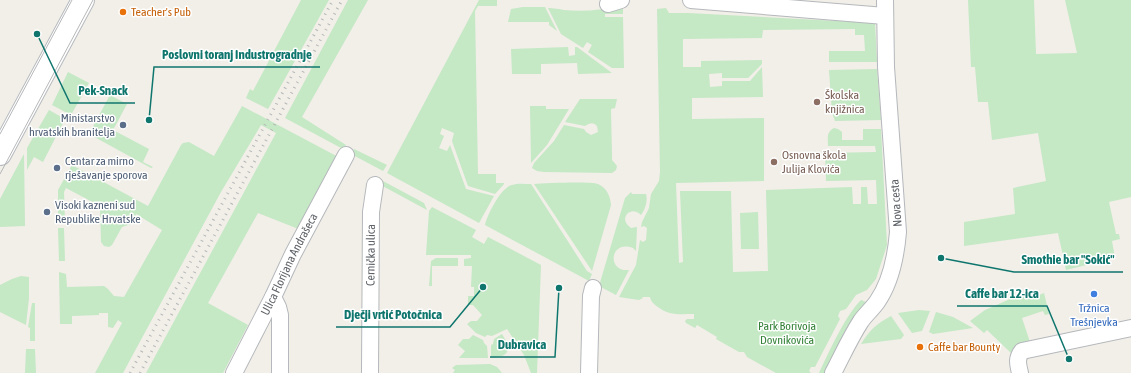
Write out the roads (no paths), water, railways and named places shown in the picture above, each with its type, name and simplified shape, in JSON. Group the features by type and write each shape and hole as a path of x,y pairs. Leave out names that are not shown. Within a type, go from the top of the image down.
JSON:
{"main road":[{"path":"0,154 83,0"}],"street":[{"name":"Nova cesta","path":"691,0 885,8 886,67 898,232 896,251 889,279 882,295 861,321 833,373"},
{"name":"Ulica Florijana Andrašeca","path":"234,373 274,297 293,254 346,155"},
{"name":"Cernička ulica","path":"370,373 372,212 375,185"},
{"path":"589,373 591,296 593,288"},
{"path":"274,297 280,315 280,373"},
{"path":"1020,373 1017,364 1022,351 1131,328"}],"tram line":[{"path":"0,134 72,0"},
{"path":"0,174 93,0"}],"railway":[{"path":"130,373 333,0"},
{"path":"140,373 342,0"}],"place":[{"name":"Teacher's Pub","path":"123,12"},
{"name":"Pek-Snack","path":"37,34"},
{"name":"Školska knjižnica","path":"817,102"},
{"name":"Poslovni toranj Industrogradnje","path":"149,120"},
{"name":"Ministarstvo hrvatskih branitelja","path":"123,125"},
{"name":"Osnovna škola Julija Klovića","path":"774,162"},
{"name":"Centar za mirno rješavanje sporova","path":"57,168"},
{"name":"Visoki kazneni sud Republike Hrvatske","path":"47,212"},
{"name":"Smothie bar \"Sokić\"","path":"941,258"},
{"name":"Dječji vrtić Potočnica","path":"483,287"},
{"name":"Dubravica","path":"559,288"},
{"name":"Tržnica Trešnjevka","path":"1094,294"},
{"name":"Caffe bar Bounty","path":"920,347"},
{"name":"Caffe bar 12-ica","path":"1069,359"}],"park label":[{"name":"Park Borivoja Dovnikovića","path":"787,333"}]}
